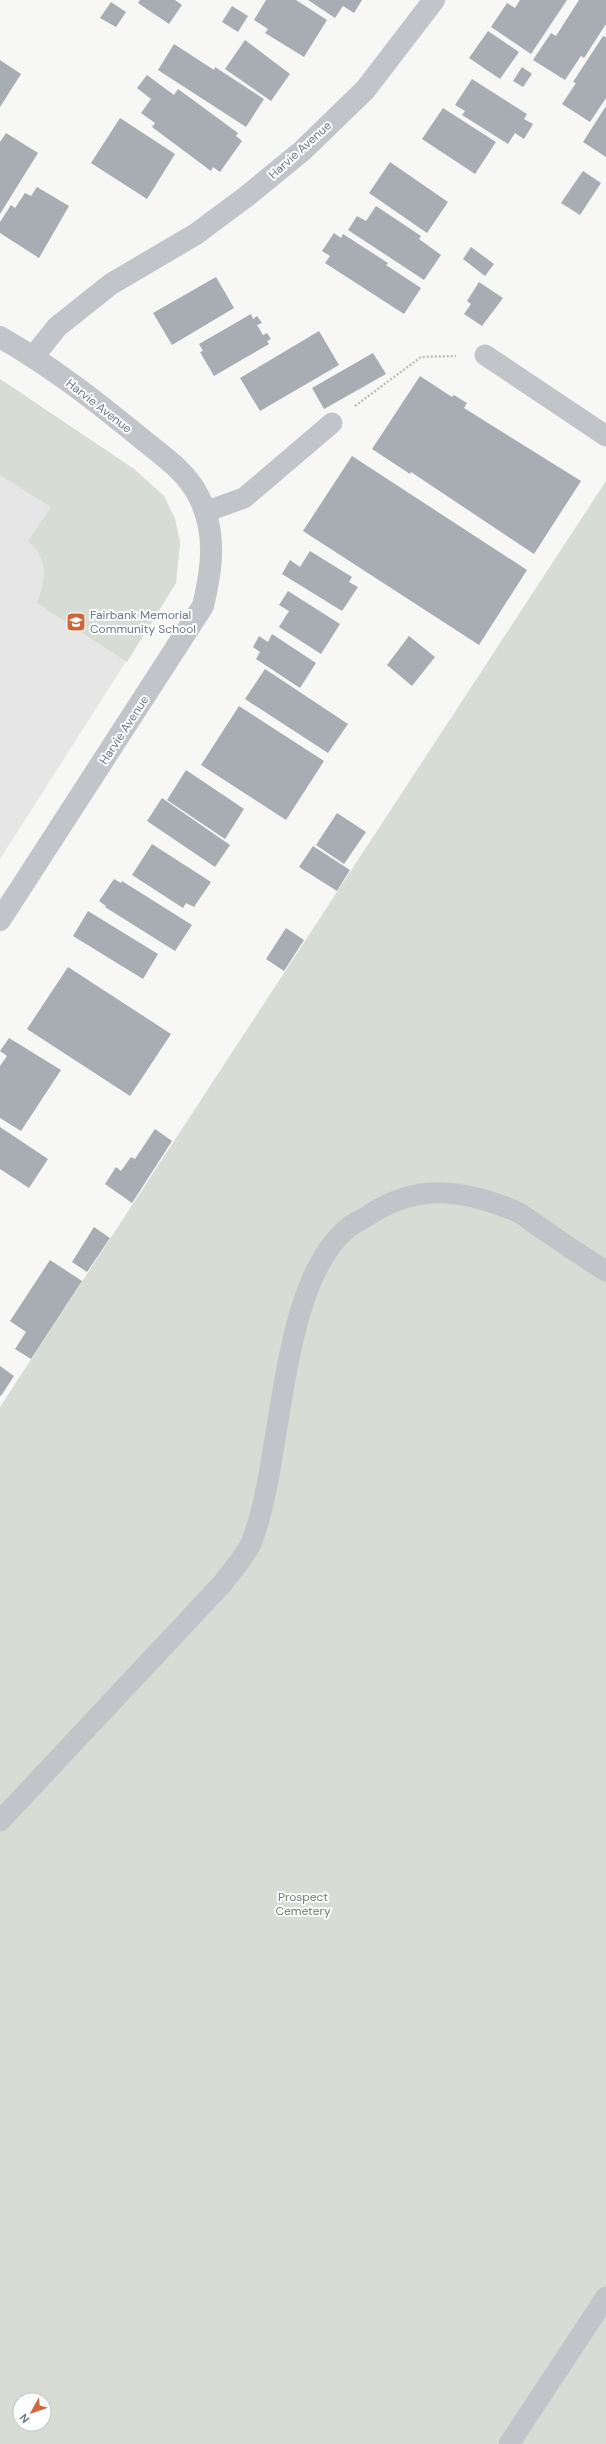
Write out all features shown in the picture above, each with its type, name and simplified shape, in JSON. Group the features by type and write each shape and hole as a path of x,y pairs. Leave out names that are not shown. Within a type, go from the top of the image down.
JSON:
{"street":[{"name":"Harvie Avenue","path":"0,920 203,606 211,578 210,532 205,512 191,482 177,468 103,407 34,356 57,327 111,284 196,234 247,196 302,151 365,90 434,0"},
{"path":"0,337 34,356"}],"lane":[{"path":"485,355 606,436"},
{"path":"205,512 244,498 332,423"},
{"path":"0,1821 223,1582 251,1543 265,1494 298,1322 310,1285 327,1254 348,1228 379,1208 407,1195 430,1191 453,1194 483,1199 515,1211 606,1271"},
{"path":"510,2444 606,2297"}],"path":[{"path":"332,423 421,357 485,355"}],"shaded area":[{"name":"Fairbank Memorial Community School","path":"0,379 134,469 164,496 175,519 180,542 176,583 0,859"}],"green space":[{"path":"0,379 134,469 164,496 175,519 180,542 176,583 127,662 37,603 44,578 44,570 40,555 28,541 51,507 0,475"},
{"name":"Prospect Cemetery","path":"606,481 606,2444 0,2444 0,1407"}],"building":[{"path":"140,0 175,0 182,5 169,24 138,3"},
{"path":"266,0 296,0 327,20 304,57 265,33 268,29 254,20"},
{"path":"308,0 362,0 354,13 343,6 335,18"},
{"path":"520,0 567,0 531,54 491,27 507,3 515,8"},
{"path":"579,0 606,0 606,24 584,58 581,56 565,80 533,60 551,33 556,36"},
{"path":"111,2 126,12 116,27 100,18"},
{"path":"232,6 248,16 238,32 222,22"},
{"path":"488,31 519,52 500,79 469,58"},
{"path":"603,36 606,37 606,98 590,122 562,104 576,83 573,82"},
{"path":"245,40 290,74 271,101 225,69"},
{"path":"174,44 214,70 215,67 264,99 246,127 158,70"},
{"path":"0,60 21,74 0,107"},
{"path":"522,67 532,74 523,87 513,81"},
{"path":"147,75 174,95 178,89 238,133 236,136 242,141 220,172 213,167 211,171 152,127 155,123 141,113 151,99 137,88"},
{"path":"472,79 527,114 524,119 533,124 524,139 515,133 508,144 462,115 465,111 455,105"},
{"path":"606,106 606,157 583,142"},
{"path":"443,108 496,142 475,174 422,139"},
{"path":"120,118 175,154 147,199 91,163"},
{"path":"6,133 38,153 0,214 0,142"},
{"path":"390,162 448,202 427,233 369,193"},
{"path":"583,171 601,183 580,215 561,203"},
{"path":"37,187 69,206 39,258 0,233 0,222 11,205 15,208 25,193 31,196"},
{"path":"376,206 421,236 419,239 441,255 424,280 348,230 357,216 366,221"},
{"path":"334,233 341,238 343,234 388,263 386,265 421,288 404,314 325,263 330,256 322,251"},
{"path":"471,247 494,264 485,276 463,259"},
{"path":"216,277 234,308 172,345 153,313"},
{"path":"479,282 503,298 482,326 464,314 471,304 467,301"},
{"path":"251,314 253,319 257,316 262,323 257,325 263,335 267,333 271,339 267,341 269,344 214,376 200,352 203,351 199,344"},
{"path":"319,331 339,365 260,411 240,378"},
{"path":"373,353 386,374 324,409 312,388"},
{"path":"420,376 452,397 454,395 467,403 464,408 581,481 534,554 411,472 410,474 372,449"},
{"path":"352,456 527,570 479,645 303,531"},
{"path":"310,551 352,577 349,582 358,587 342,611 282,574 290,560 300,567"},
{"path":"288,591 340,624 321,654 279,627 289,611 279,605"},
{"path":"272,634 316,663 300,688 256,659 260,652 253,647 259,636 268,642"},
{"path":"409,636 435,657 412,686 387,665"},
{"path":"265,669 348,724 328,753 245,699"},
{"path":"239,706 324,761 286,820 201,765"},
{"path":"186,770 244,809 225,839 167,800"},
{"path":"162,798 230,845 215,867 147,821"},
{"path":"337,813 366,832 344,864 316,845"},
{"path":"152,844 211,882 194,907 186,903 183,908 132,875"},
{"path":"313,846 350,870 337,891 299,867"},
{"path":"114,879 121,883 122,881 192,925 175,951 105,907 106,906 99,901"},
{"path":"88,911 158,954 143,979 73,936"},
{"path":"286,928 304,940 284,971 266,959"},
{"path":"68,967 171,1034 130,1096 27,1029"},
{"path":"9,1038 61,1070 21,1131 0,1118 0,1066 7,1056 0,1051"},
{"path":"0,1127 48,1159 29,1188 0,1169"},
{"path":"155,1129 172,1141 132,1203 105,1184 116,1167 121,1171 131,1157 135,1159"},
{"path":"94,1227 110,1238 87,1272 72,1262"},
{"path":"50,1260 82,1281 31,1359 15,1349 26,1332 10,1321"},
{"path":"0,1366 14,1376 1,1396 0,1395"}],"place":[{"name":"Fairbank Memorial Community School","path":"76,622"}]}
